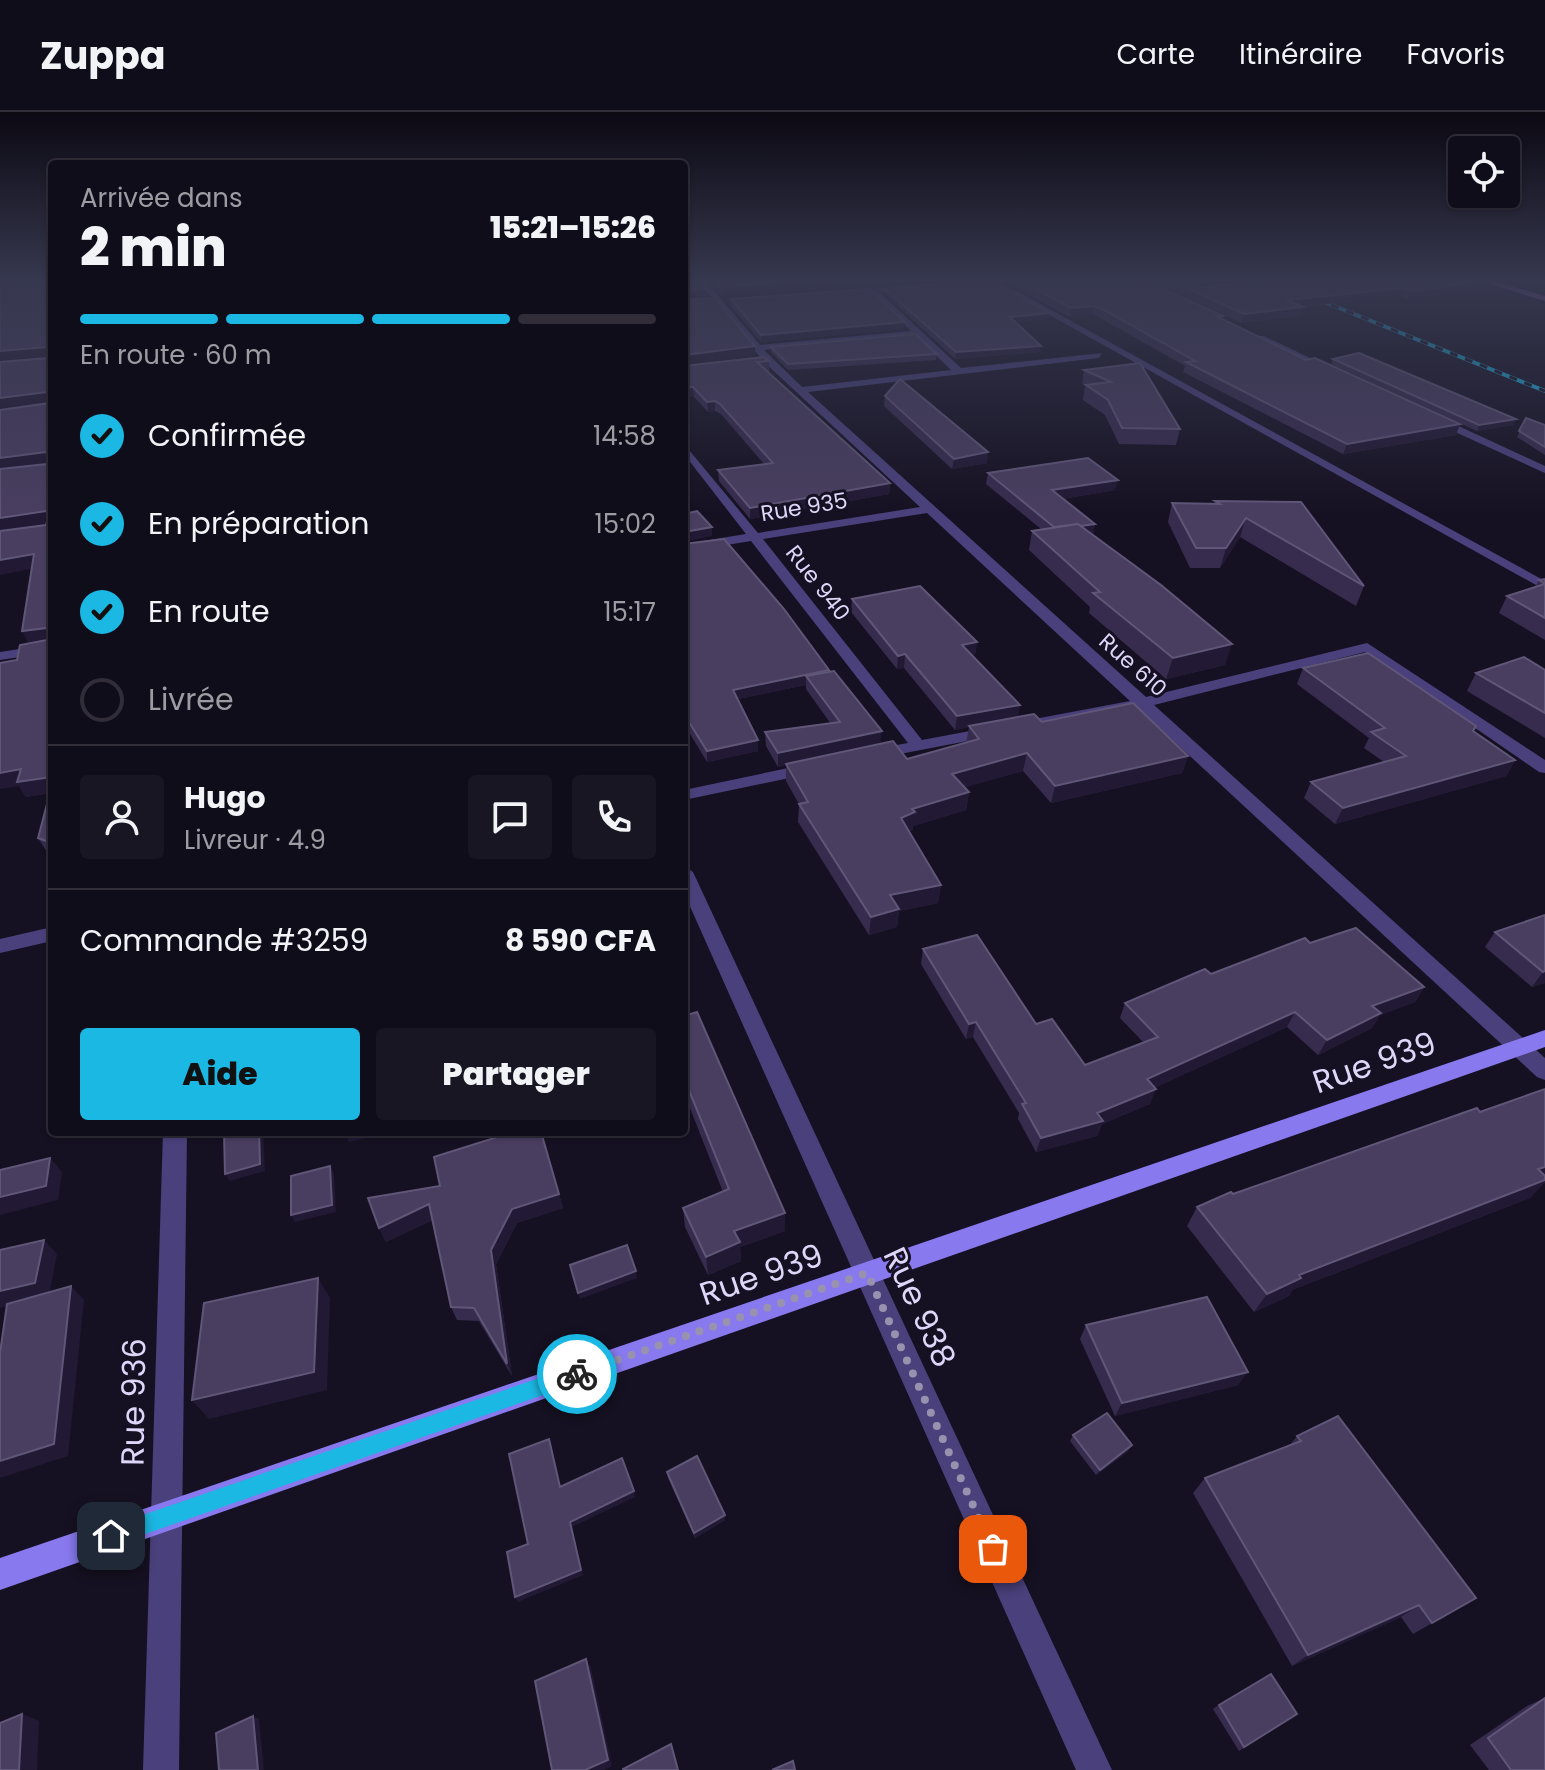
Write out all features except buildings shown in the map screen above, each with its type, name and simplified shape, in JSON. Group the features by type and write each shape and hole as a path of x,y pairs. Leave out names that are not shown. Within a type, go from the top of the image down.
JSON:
{"main road":[{"name":"Rue 939","path":"0,1574 1545,1038"}],"street":[{"name":"Rue 610","path":"762,358 801,390 1545,1071"},
{"path":"945,358 959,372"},
{"path":"801,390 1071,358"},
{"path":"1132,358 1545,586"},
{"path":"1305,358 1334,372"},
{"path":"1418,411 1545,470"},
{"name":"Rue 940","path":"688,452 918,745"},
{"name":"Rue 935","path":"688,547 930,509"},
{"path":"855,758 1142,703 1367,647 1545,768"},
{"path":"0,656 48,649"},
{"path":"688,794 824,765"},
{"name":"Rue 938","path":"688,881 1094,1770"},
{"path":"0,946 48,935"},
{"name":"Rue 936","path":"161,1770 175,1136"}],"railway":[{"path":"1464,358 1545,391"}],"way so far":[{"path":"577,1374 867,1273 993,1549"}],"route":[{"path":"111,1536 577,1374"}]}
